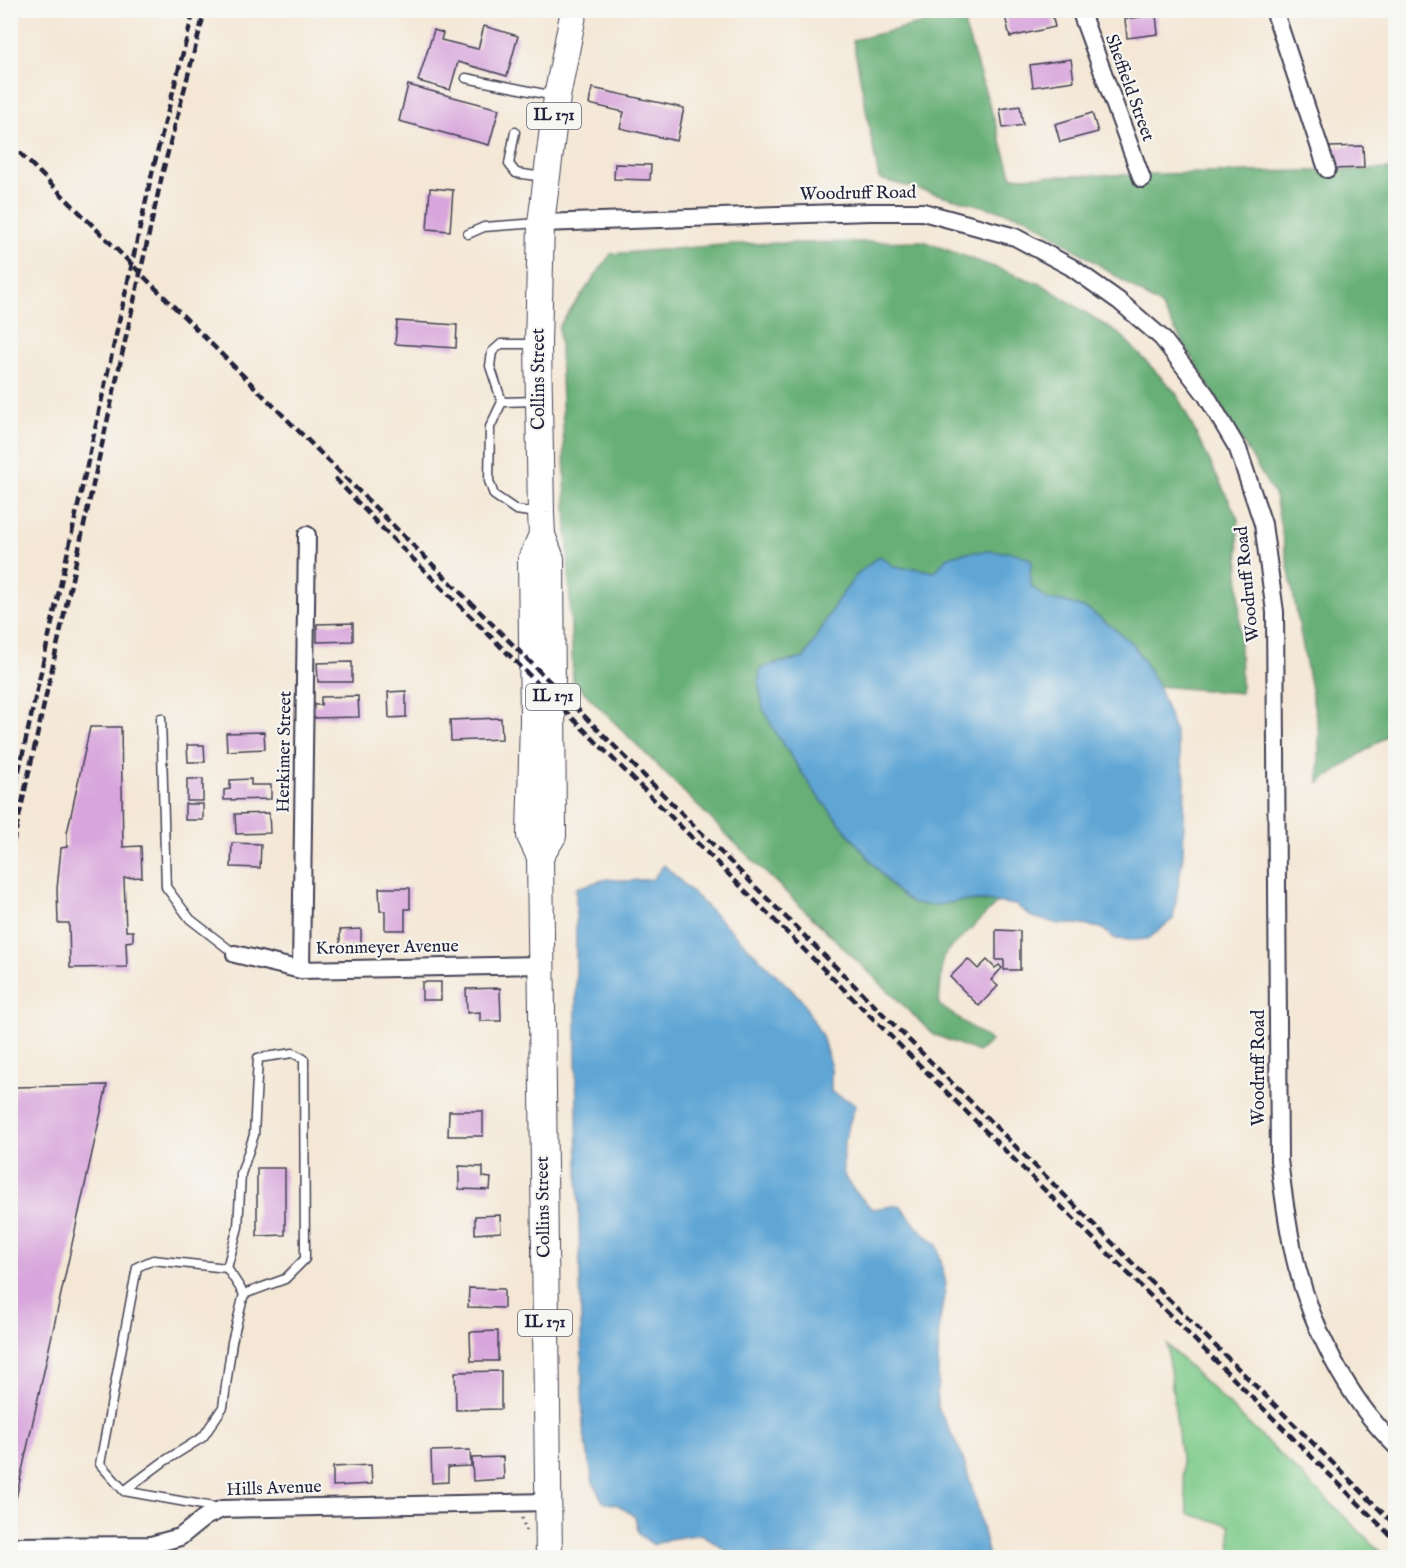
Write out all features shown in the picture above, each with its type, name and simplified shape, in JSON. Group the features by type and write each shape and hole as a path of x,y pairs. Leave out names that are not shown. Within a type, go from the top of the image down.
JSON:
{"main road":[{"name":"IL 171","path":"541,223 557,97 574,10"},
{"name":"Collins Street","path":"538,1551 548,1502 540,857 530,836 533,719 531,560 541,524 538,344 541,223"}],"street":[{"name":"Sheffield Street","path":"1080,10 1142,179"},
{"path":"1274,10 1327,169"},
{"name":"Woodruff Road","path":"541,223 923,212 1015,237 1071,267 1119,301 1162,338 1206,395 1238,449 1263,524 1275,612 1279,1160 1285,1210 1295,1260 1308,1300 1331,1354 1357,1399 1395,1446"},
{"name":"Herkimer Street","path":"301,969 307,535"},
{"name":"Kronmeyer Avenue","path":"235,954 301,969 542,965"},
{"name":"Hills Avenue","path":"10,1546 151,1545 180,1537 205,1517 222,1509 548,1502"}],"lane":[{"path":"466,78 557,97"},
{"path":"515,132 509,164 516,173 546,177"},
{"path":"468,234 484,227 541,223"},
{"path":"538,344 501,344 492,352 490,366 502,402 490,427 489,481 494,495 541,524"},
{"path":"502,402 538,401"},
{"path":"161,718 166,887 189,919 235,954"},
{"path":"124,1491 163,1461 203,1437 223,1407 232,1342 244,1294 227,1268 238,1227 241,1174 254,1135 258,1058 293,1053 304,1059 305,1259 285,1280 244,1294"},
{"path":"222,1509 124,1491 100,1464 137,1267 153,1260 227,1268"}],"path":[{"path":"520,1515 538,1551"}],"green space":[{"path":"961,14 1012,177 1395,169 1395,730 1319,783 1319,733 1275,496 1161,306 1028,218 879,179 853,40"},
{"path":"923,241 1043,285 1122,336 1176,393 1238,519 1241,693 1158,686 1134,645 1089,610 1063,601 1048,600 1031,586 1030,575 935,572 896,568 811,646 804,658 789,662 775,662 763,708 777,735 817,795 894,889 939,905 958,901 998,902 943,956 939,1005 991,1041 978,1052 933,1034 738,846 573,681 559,326 611,254 735,244"},
{"path":"1167,1345 1386,1557 1231,1557 1230,1525 1188,1514"}],"water":[{"path":"990,551 1016,553 1032,560 1031,586 1048,600 1063,601 1089,610 1112,627 1134,645 1158,686 1174,729 1185,777 1183,855 1173,919 1148,939 1116,939 1101,928 1059,924 1032,917 1016,905 987,901 958,901 939,905 913,904 894,889 817,795 777,735 763,708 759,684 760,669 776,663 804,658 837,601 858,573 880,556 896,568 935,572 946,558 962,553"},
{"path":"664,865 801,999 822,1036 831,1067 831,1092 856,1104 843,1154 844,1174 849,1185 872,1209 900,1205 917,1227 937,1245 946,1284 939,1325 937,1406 961,1453 975,1497 989,1557 736,1557 701,1534 669,1539 653,1545 639,1534 635,1517 618,1505 603,1502 593,1482 583,1428 576,1060 576,888 607,879 627,881 653,879"}],"building":[{"path":"1028,10 1051,10 1055,27 1010,37 1005,16"},
{"path":"1156,15 1158,34 1127,38 1125,19"},
{"path":"484,26 518,36 507,76 458,62 450,90 418,81 434,30 443,33 441,40 478,49"},
{"path":"1071,59 1074,81 1033,87 1030,65"},
{"path":"408,85 499,109 489,145 399,121"},
{"path":"592,88 684,108 677,141 620,128 624,112 589,104"},
{"path":"1020,106 1023,125 1003,128 1000,109"},
{"path":"1092,113 1098,132 1060,142 1055,124"},
{"path":"1363,146 1364,168 1331,169 1330,147"},
{"path":"615,164 651,165 650,180 614,179"},
{"path":"430,188 453,190 450,231 427,229"},
{"path":"397,321 457,325 456,348 395,344"},
{"path":"353,623 353,641 317,642 317,624"},
{"path":"352,662 352,682 318,682 317,663"},
{"path":"406,691 406,717 389,718 388,692"},
{"path":"358,696 359,717 312,718 312,705 321,705 321,697"},
{"path":"501,718 502,739 451,741 450,720"},
{"path":"90,727 121,727 123,847 141,846 142,877 124,878 126,931 133,931 133,941 126,942 127,967 70,968 69,923 58,923 57,889 61,848 67,847 67,833"},
{"path":"264,732 265,749 227,751 226,733"},
{"path":"187,745 204,745 205,762 188,762"},
{"path":"187,779 203,779 203,801 187,801"},
{"path":"251,779 251,785 271,785 271,799 224,800 224,790 230,789 230,780"},
{"path":"185,804 203,804 203,820 185,820"},
{"path":"269,813 270,833 236,834 235,814"},
{"path":"232,843 261,844 260,868 231,867"},
{"path":"379,888 410,888 410,909 405,909 405,930 385,930 385,911 380,911"},
{"path":"361,929 361,944 340,945 340,930"},
{"path":"996,930 1020,931 1020,970 1004,970 1004,960 996,960"},
{"path":"968,959 978,969 987,960 995,968 999,965 1002,968 991,980 998,986 979,1006 950,977"},
{"path":"422,982 441,982 441,1000 422,1000"},
{"path":"500,988 501,1021 480,1021 480,1012 467,1013 466,989"},
{"path":"107,1085 10,1521 10,1110 16,1087"},
{"path":"449,1111 483,1111 483,1136 448,1136"},
{"path":"459,1166 483,1167 483,1177 491,1178 490,1190 459,1189"},
{"path":"257,1168 285,1168 285,1235 257,1236"},
{"path":"500,1215 501,1232 475,1234 475,1216"},
{"path":"469,1288 504,1289 504,1308 468,1307"},
{"path":"498,1331 498,1361 471,1361 470,1332"},
{"path":"501,1371 501,1409 456,1410 455,1372"},
{"path":"470,1450 471,1466 448,1467 448,1482 432,1483 431,1451"},
{"path":"503,1457 504,1479 473,1481 472,1458"},
{"path":"371,1465 372,1484 333,1486 333,1467"}],"railway":[{"path":"10,811 153,169 194,10"},
{"path":"10,857 163,171 205,10"},
{"path":"10,143 1396,1526"},
{"path":"335,478 378,524 1396,1541"}]}
